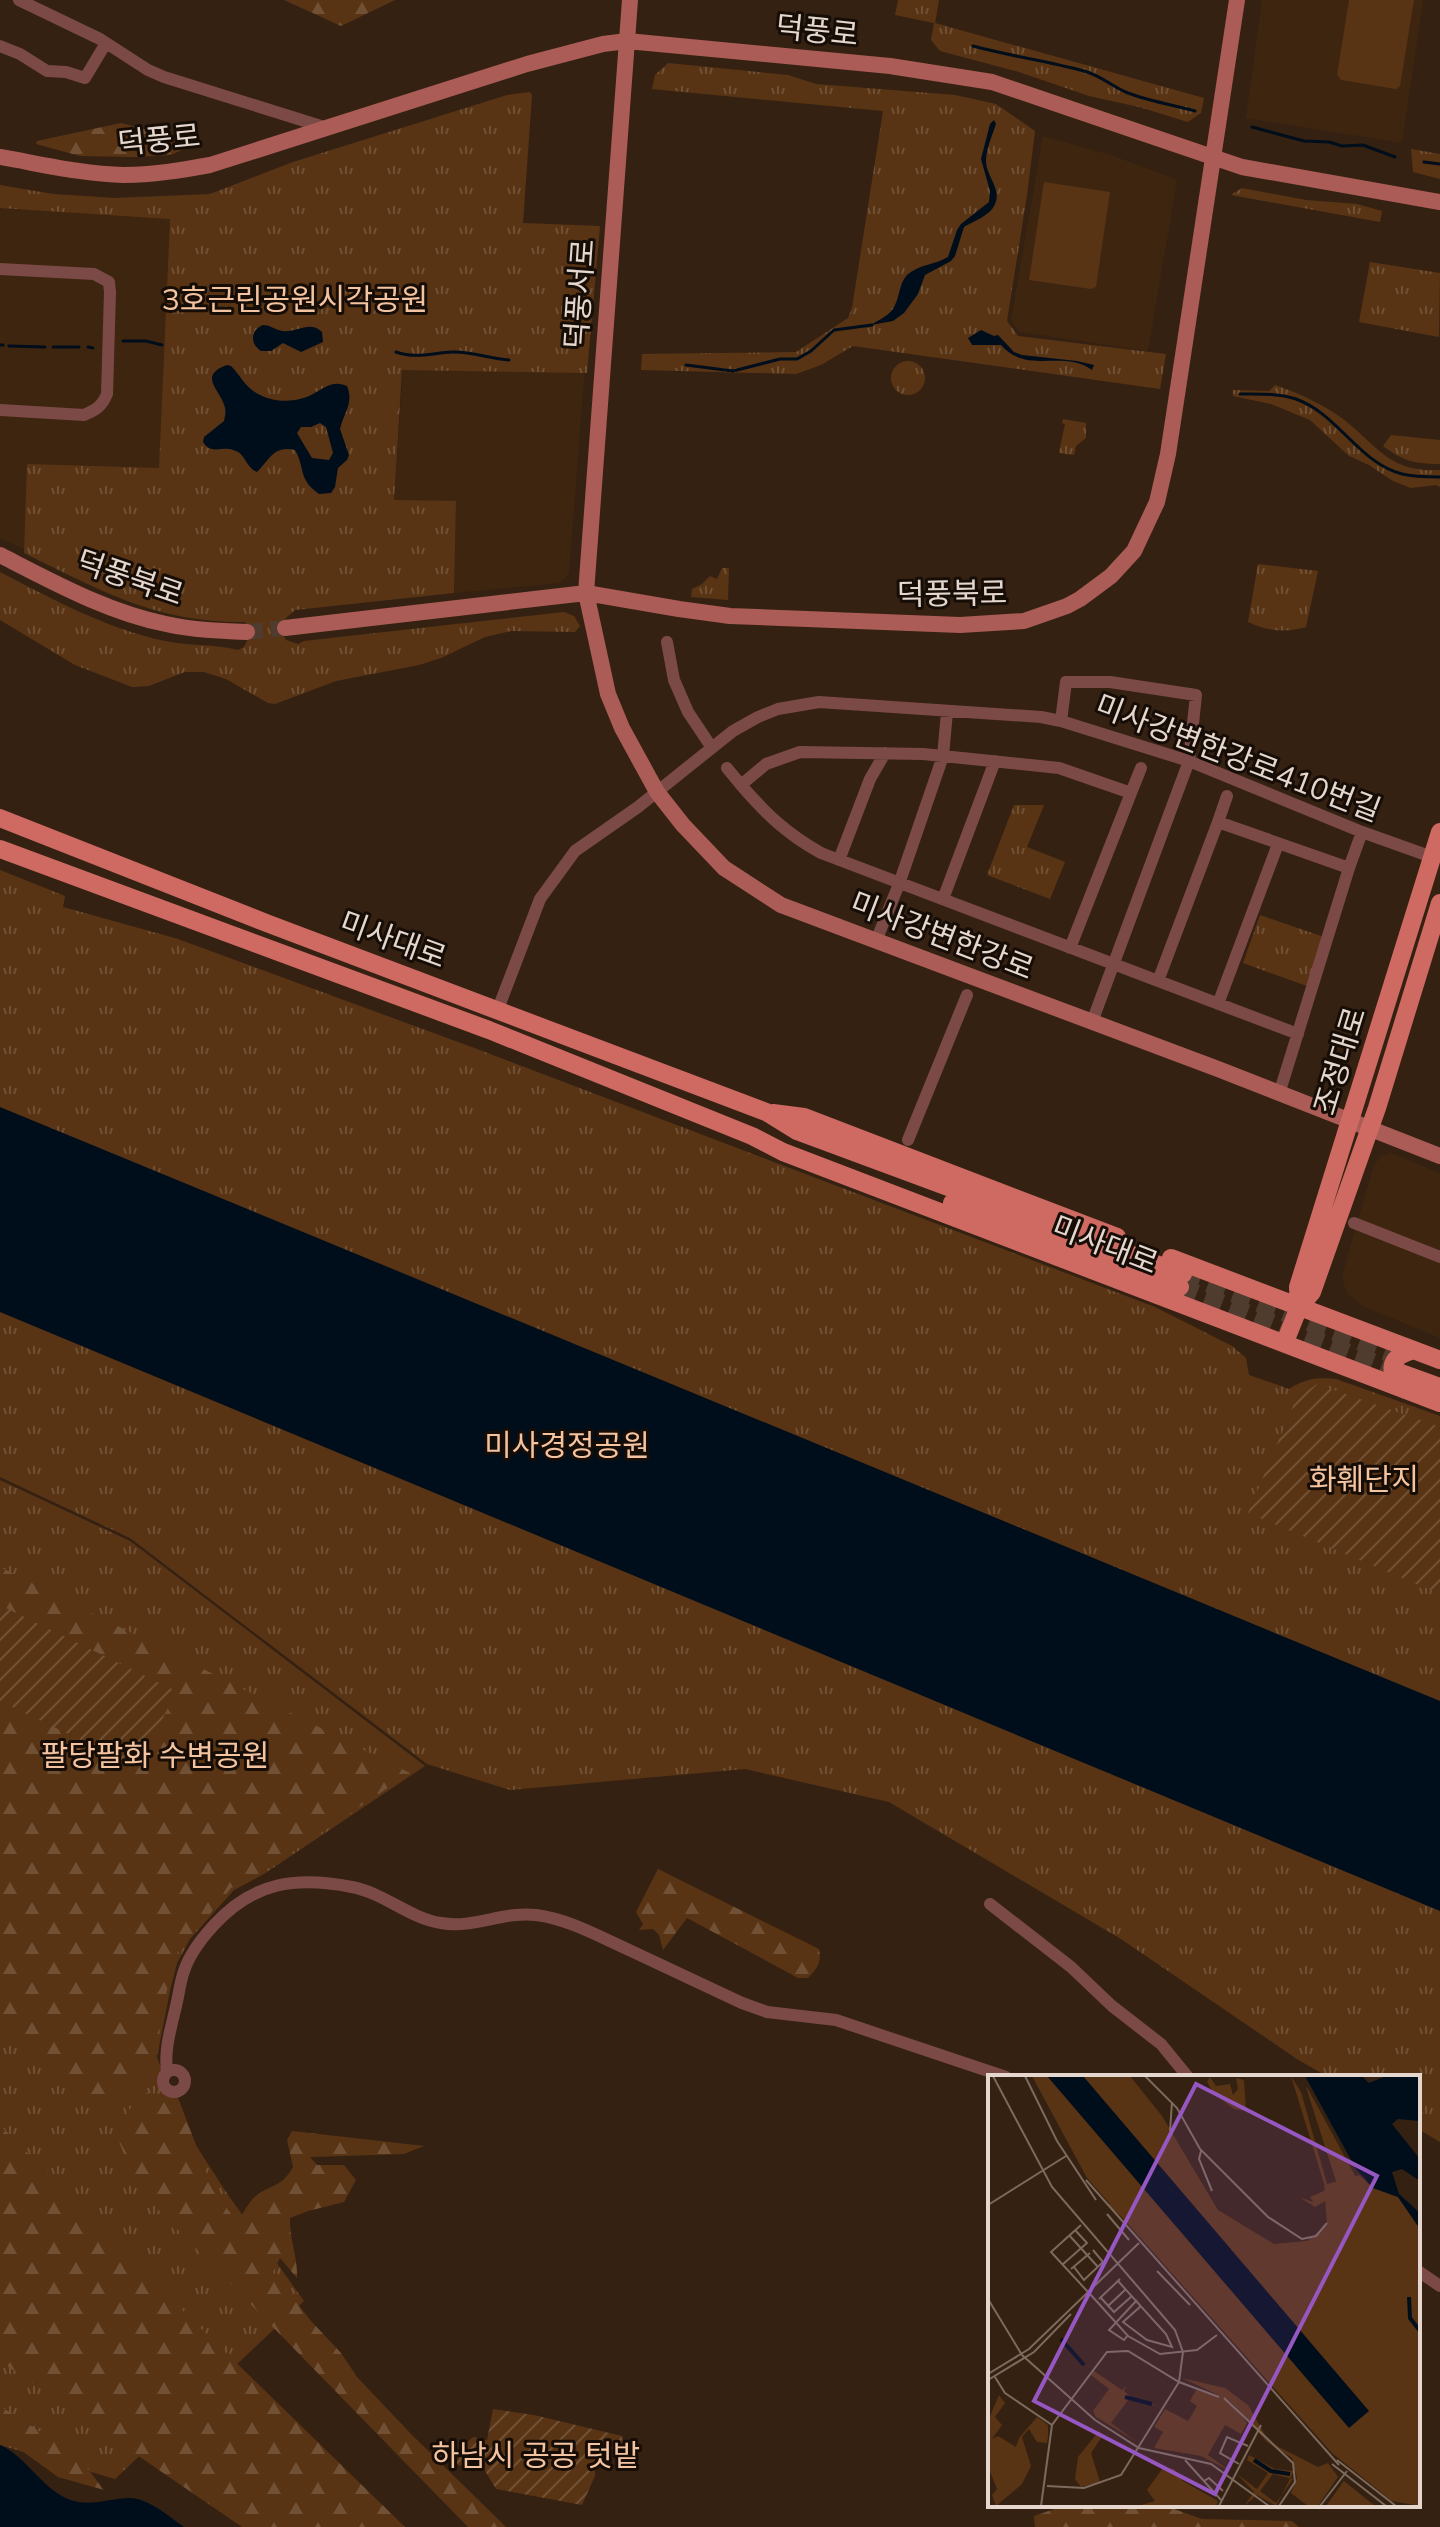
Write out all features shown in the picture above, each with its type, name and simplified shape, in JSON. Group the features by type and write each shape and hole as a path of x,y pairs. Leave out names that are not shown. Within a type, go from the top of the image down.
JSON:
{"main road":[{"name":"미사대로","path":"0,818 269,924 766,1112 797,1131 1182,1281 791,1143 752,1136"},
{"name":"조정대로","path":"1299,1307 1298,1287 1440,832"},
{"name":"미사대로","path":"0,849 489,1030 752,1136 783,1152 1285,1342 1407,1368 1440,1371"},
{"name":"조정대로","path":"1285,1342 1299,1307 1312,1292 1369,1128 1440,903"},
{"name":"미사대로","path":"766,1112 804,1117 1299,1307 1440,1387"},
{"name":"미사대로","path":"1407,1368 1440,1360"},
{"name":"미사대로","path":"1407,1368 1440,1403"}],"street":[{"path":"19,0 106,43 164,77 324,127"},
{"name":"덕풍서로","path":"586,593 630,0"},
{"name":"덕풍북로","path":"285,628 586,593 730,616 960,625 1024,621 1080,599 1111,576 1134,551 1157,502 1168,454 1237,0"},
{"name":"덕풍로","path":"0,157 91,172 144,174 210,165 558,55 627,41 890,66 992,82 1214,158 1283,175 1440,202"},
{"path":"0,46 47,71 66,72 85,78 106,43"},
{"path":"0,269 94,274 109,282 110,292 107,394 103,403 95,411 84,415 0,410"},
{"name":"덕풍북로","path":"0,555 85,597 129,614 202,630 247,632"},
{"name":"미사강변한강로","path":"586,593 608,694 622,728 657,792 683,825 724,868 737,877 781,905 1440,1156"},
{"path":"667,642 674,680 688,712 712,748"},
{"path":"1061,721 1066,682 1110,682 1196,695 1189,761 1092,1022"},
{"name":"미사강변한강로410번길","path":"498,1009 540,899 575,851 657,792 733,731 778,709 799,705 819,702 1041,717 1061,721 1189,761 1362,832 1432,857"},
{"path":"876,941 943,756 947,712"},
{"path":"741,785 766,764 800,752 885,753 1059,768 1131,793"},
{"path":"839,860 870,779 885,753"},
{"path":"943,899 995,761"},
{"path":"727,768 768,817 802,842 839,860 1298,1034"},
{"path":"1070,948 1141,768"},
{"path":"1158,981 1227,796"},
{"path":"1218,822 1349,868"},
{"path":"1279,1094 1362,832"},
{"path":"1218,1004 1278,844"},
{"path":"908,1140 967,995"},
{"path":"1354,1223 1440,1257"},
{"path":"167,2072 167,2045 184,1970 202,1938 235,1905 253,1894 278,1884 311,1881 367,1891 416,1916 440,1923 469,1924 508,1915 554,1918 767,2012 836,2020 1000,2075"},
{"path":"990,1904 1071,1967 1112,2006 1161,2044 1186,2075"},
{"path":"1420,2272 1440,2286"}],"shaded area":[{"path":"1262,0 1423,0 1402,143 1246,118"},
{"path":"1043,136 1114,156 1177,180 1148,351 1020,332 1011,320"},
{"path":"0,208 170,218 159,468 28,465 24,549 0,538"},
{"path":"595,237 569,573 560,583 454,593 456,502 394,500 404,352"},
{"path":"1391,1153 1440,1173 1440,1338 1362,1306 1346,1292 1342,1275 1374,1165 1381,1156"}],"green space":[{"path":"284,0 395,0 341,26"},
{"path":"898,0 939,0 935,23 1204,98 1201,113 1188,122 940,51 931,40 934,23 895,15"},
{"path":"1349,0 1414,0 1400,86 1396,89 1341,80 1337,75"},
{"path":"668,63 788,75 816,84 955,95 996,104 1035,131 1007,321 1018,336 1166,354 1160,389 853,346 821,365 796,374 641,370 642,354 796,352 848,318 883,111 652,89 655,75"},
{"name":"3호근린공원시각공원","path":"530,92 523,223 600,226 587,373 402,370 394,500 456,501 454,593 295,610 286,618 281,631 286,640 298,644 564,612 574,616 580,626 575,632 511,631 485,637 441,658 336,681 275,704 226,679 204,672 185,672 149,686 132,687 75,665 0,620 0,572 80,612 122,629 174,643 238,650 244,647 250,635 245,622 213,621 157,611 105,592 24,553 27,464 159,468 170,219 0,208 0,185 53,194 115,198 210,194 293,162 507,95"},
{"path":"121,123 197,143 171,155 136,157 80,156 36,144 37,141"},
{"path":"1411,149 1440,154 1440,179 1413,172"},
{"path":"1044,182 1110,192 1096,287 1091,289 1029,280"},
{"path":"1242,188 1306,200 1357,204 1382,211 1380,222 1231,195"},
{"path":"1370,262 1440,273 1439,337 1359,322"},
{"path":"908,361 920,366 925,378 920,390 908,395 896,390 891,378 896,366"},
{"path":"1275,385 1310,399 1335,414 1396,462 1423,470 1440,470 1440,487 1411,488 1393,481 1349,456 1310,420 1271,404 1233,396 1233,390 1269,391"},
{"path":"378,386 398,386 396,422 375,420"},
{"path":"1063,419 1086,423 1086,438 1076,446 1074,455 1059,453 1065,424 1062,423"},
{"path":"1391,435 1440,440 1440,464 1416,462 1397,455 1383,446"},
{"path":"1258,564 1318,571 1306,627 1277,630 1248,622"},
{"path":"722,568 729,568 728,600 691,597 692,589 710,576 717,579"},
{"path":"1014,805 1044,805 1027,847 1065,862 1050,899 987,875"},
{"name":"미사경정공원","path":"0,870 65,896 63,907 178,939 477,1049 1155,1307 1232,1346 1246,1358 1249,1375 1289,1389 1311,1380 1336,1379 1440,1416 1440,2142 1420,2130 1420,2075 1325,2075 1121,1939 889,1802 745,1769 510,1790 427,1764 130,1538 0,1477"},
{"path":"1260,915 1324,937 1307,986 1243,963"},
{"name":"화훼단지","path":"1317,1384 1440,1427 1440,1594 1248,1513 1296,1399"},
{"name":"팔당팔화 수변공원","path":"0,1480 130,1541 425,1766 264,1874 234,1890 190,1939 177,1963 157,2057 179,2119 228,2195 304,2301 115,2479 0,2445"},
{"path":"0,1567 410,1773 264,1871 231,1888 172,1960 153,2071 104,2116 0,2011"},
{"path":"0,1605 176,1691 139,1768 0,1701"},
{"path":"658,1869 819,1949 816,1968 808,1978 798,1978 687,1918 663,1950 659,1935 653,1929 639,1930 643,1924 636,1912"},
{"path":"147,2093 177,2095 213,2190 237,2222 254,2198 281,2182 293,2167 287,2140 292,2131 424,2146 404,2154 310,2157 317,2165 344,2165 356,2180 344,2202 290,2218 297,2278 280,2258 273,2272 311,2321 341,2353 357,2377 506,2527 468,2527 139,2190 112,2125"},
{"path":"0,2125 179,2307 405,2527 242,2527 0,2361"},
{"path":"0,2406 78,2456 104,2490 58,2477 0,2435"},
{"name":"하남시 공공 텃밭","path":"493,2409 534,2415 622,2436 625,2455 595,2457 595,2476 582,2505 496,2489 484,2469 458,2465 454,2460 473,2437 487,2440"},
{"path":"1060,2507 1169,2507 1202,2519 1292,2521 1299,2527 1035,2527 1034,2516"}],"water":[{"path":"994,120 996,124 986,161 997,193 993,208 964,227 955,256 925,275 918,294 904,313 893,321 871,325 893,308 907,275 948,257 961,224 989,202 990,191 981,159 990,124"},
{"path":"263,325 283,331 312,327 322,332 323,342 301,352 283,343 271,351 261,351 253,337"},
{"path":"981,330 998,335 1014,352 1022,355 1077,361 1094,365 1092,370 1069,361 1034,361 1011,354 1001,345 972,345 968,338"},
{"path":"231,366 252,390 274,400 306,397 333,384 347,386 349,403 340,429 349,455 338,468 331,493 319,494 312,488 295,450 277,451 257,472 237,452 206,446 204,437 224,421 225,416 223,402 212,379 218,369","holes":["320,423 326,427 333,453 329,460 312,458 297,433 301,427"]},
{"path":"0,1107 1440,1701 1440,1911 0,1312"},
{"path":"0,2445 63,2497 88,2503 137,2499 184,2527 0,2527"}],"waterway":[{"path":"973,46 1084,71 1128,93 1195,111"},
{"path":"1252,127 1304,141 1342,146 1363,145 1395,157"},
{"path":"1424,162 1440,164"},
{"path":"686,365 733,371 780,359 797,359 834,330 872,325"},
{"path":"123,341 162,345"},
{"path":"9,346 45,347"},
{"path":"53,347 79,347"},
{"path":"88,347 93,348"},
{"path":"396,352 417,355 459,352 509,360"},
{"path":"1240,394 1296,399 1311,406 1373,460 1387,468 1407,475 1440,477"}],"tunnel":[{"path":"247,632 285,628"},
{"path":"1183,1274 1408,1360"},
{"path":"1180,1287 1401,1373"}]}
